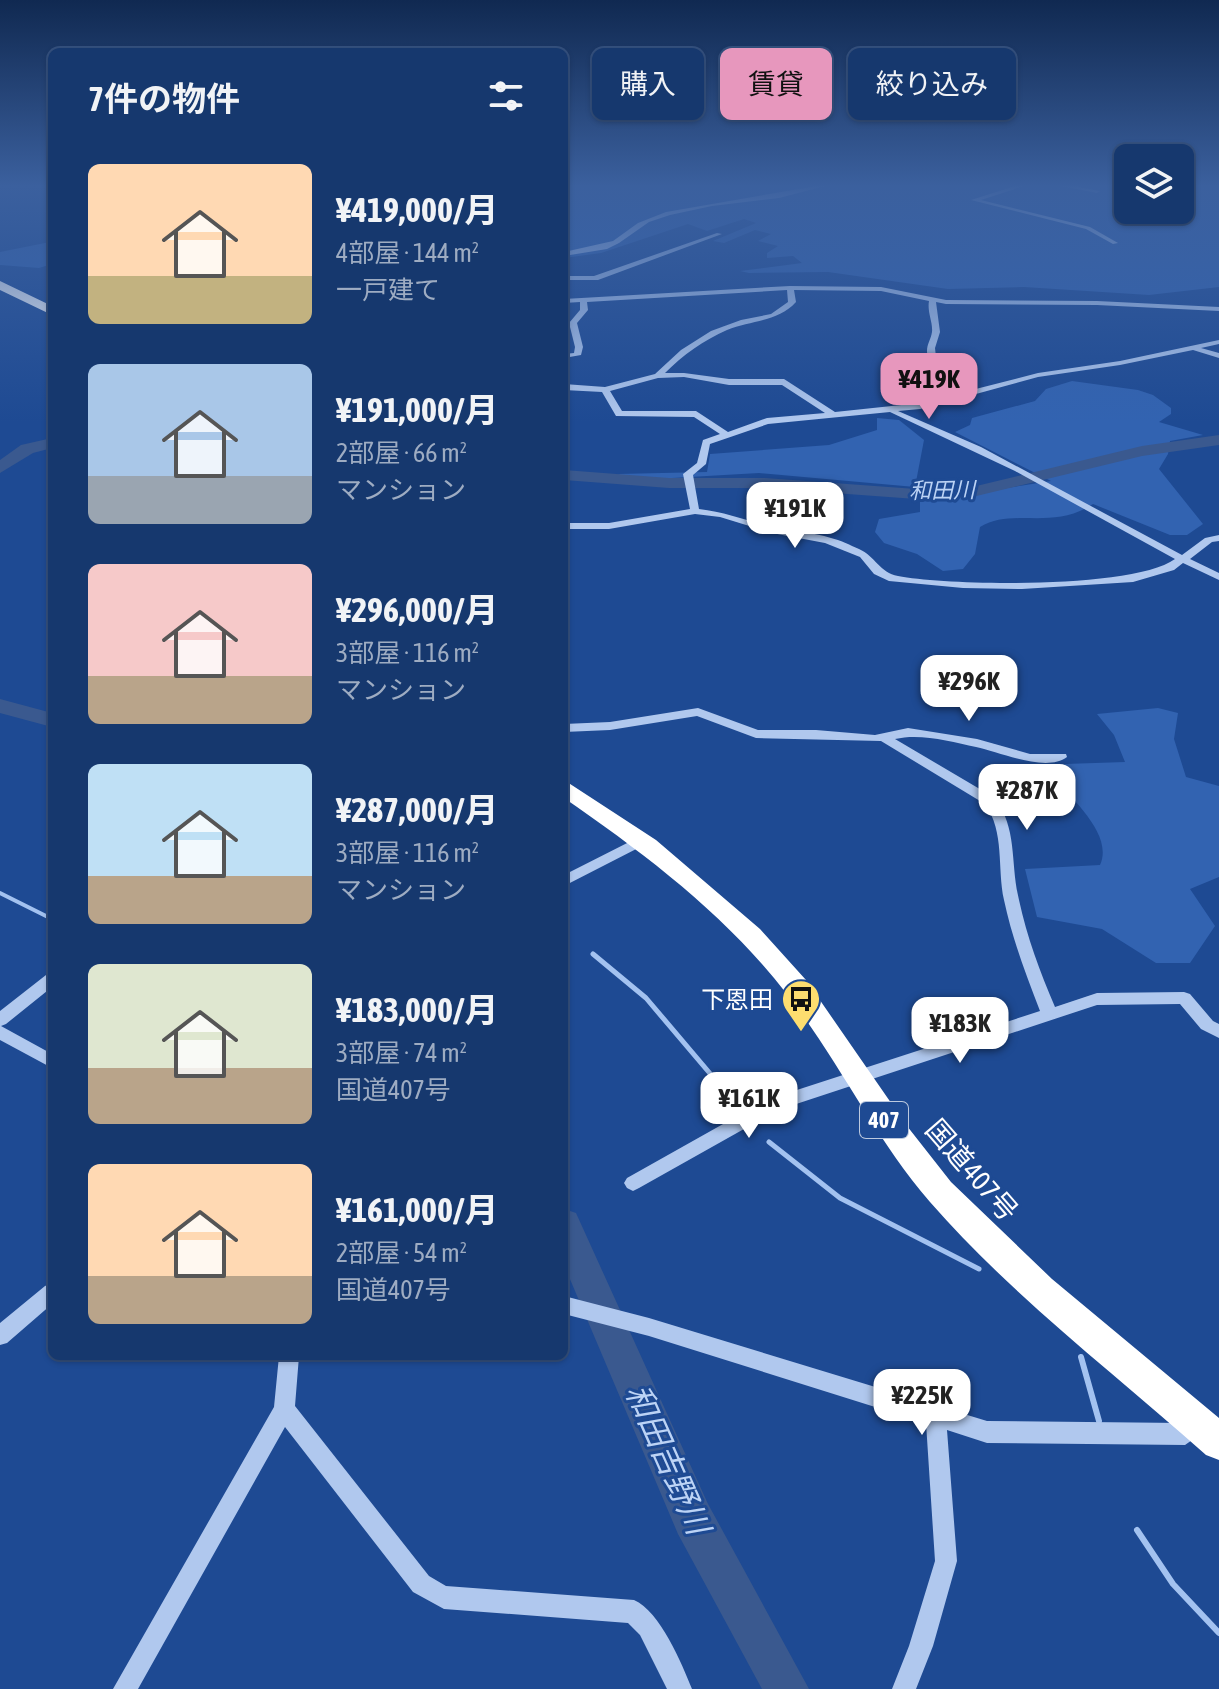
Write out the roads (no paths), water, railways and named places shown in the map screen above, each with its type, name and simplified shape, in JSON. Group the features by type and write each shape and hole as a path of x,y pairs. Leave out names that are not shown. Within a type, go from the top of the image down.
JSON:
{"highway":[{"path":"3,289 48,309"},
{"name":"国道407号","path":"568,790 724,911 774,960 918,1165 969,1223 1045,1294 1209,1433"}],"street":[{"path":"568,278 595,278 632,265"},
{"path":"595,278 619,292 619,298"},
{"path":"658,376 678,354 732,324 780,316 792,302 790,288"},
{"path":"568,301 790,288 881,289 932,301 1219,309"},
{"path":"568,356 577,355 579,347 573,323 584,310 583,299"},
{"path":"932,301 930,310 936,334 930,349 932,359 951,392 961,398"},
{"path":"695,511 688,474 701,464 706,442 724,433 767,421 890,410 961,398 1017,379 1120,363 1219,342"},
{"path":"1188,347 1219,356"},
{"path":"568,387 605,390 658,376 784,382 834,415"},
{"path":"605,390 619,414 696,414 724,433"},
{"path":"890,410 938,429 1019,469 1219,577"},
{"path":"568,526 609,526 695,511 739,518 772,530 828,540 864,555 878,572 893,579 1031,586 1133,579 1184,560 1209,540 1219,538"},
{"path":"568,728 610,726 692,712 756,734 883,737 908,732 977,743 1029,758 1061,757"},
{"path":"883,737 990,801 1001,813 1008,836 1008,884 1024,946 1050,1015"},
{"path":"568,879 639,842"},
{"path":"0,1020 48,982"},
{"path":"633,1183 757,1112 1097,999 1184,998 1207,1025 1219,1032"},
{"path":"0,1032 48,1060"},
{"path":"0,1336 48,1295"},
{"path":"568,1306 649,1327 987,1432 1209,1433"},
{"path":"125,1689 284,1409 289,1360"},
{"path":"284,1409 421,1584 444,1597 634,1612 648,1627 680,1689"},
{"path":"904,1689 921,1646 946,1561 936,1417"}],"waterway":[{"name":"和田川","path":"568,475 669,483 765,483 916,494 968,493 1142,451 1219,440"},
{"name":"和田川","path":"0,468 27,449 48,444"},
{"name":"和田吉野川","path":"0,706 48,719"},
{"path":"0,893 48,917"},
{"path":"593,954 646,998 724,1090"},
{"path":"769,1142 840,1198 979,1269"},
{"name":"和田吉野川","path":"568,1233 693,1519 786,1689"},
{"path":"1081,1357 1099,1421"},
{"path":"1137,1530 1173,1584 1219,1633"}],"place":[{"name":"下恩田","path":"801,1033"}]}
